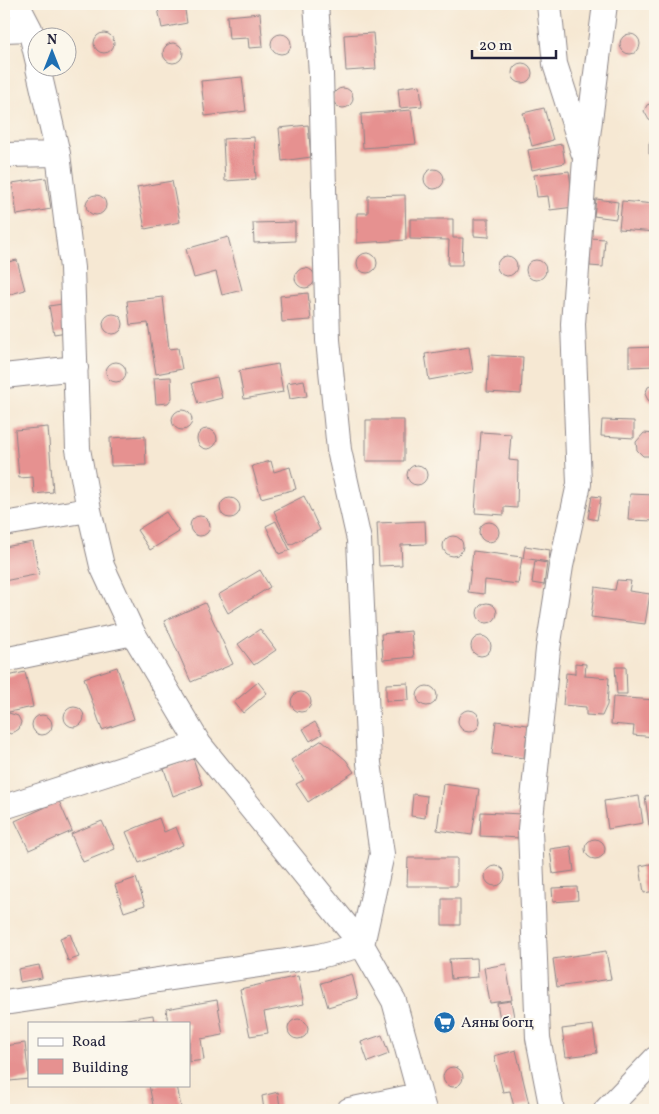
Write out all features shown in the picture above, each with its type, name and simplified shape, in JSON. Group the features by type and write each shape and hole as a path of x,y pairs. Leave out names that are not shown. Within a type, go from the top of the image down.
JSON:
{"street":[{"path":"17,4 29,28"},
{"path":"316,4 321,84 328,340 339,450 359,540 369,763 382,854 362,945"},
{"path":"549,4 555,64 585,159"},
{"path":"552,1110 538,1038 530,829 548,649 561,566 579,484 573,324 585,159 605,4"},
{"path":"4,30 28,29"},
{"path":"40,78 58,154 72,268 78,449 102,566 133,633 199,744 362,945 394,1001 421,1102 349,1110"},
{"path":"4,155 58,154"},
{"path":"4,376 76,368"},
{"path":"4,524 89,510"},
{"path":"4,660 133,633"},
{"path":"4,807 199,744"},
{"path":"4,1004 319,956 362,945"},
{"path":"606,1110 655,1059"}],"building":[{"path":"157,4 184,4 187,23 162,28"},
{"path":"260,13 263,47 249,48 248,38 229,39 227,16"},
{"path":"100,33 108,33 114,39 114,47 108,53 100,53 94,47 94,39"},
{"path":"373,33 376,69 346,71 344,35"},
{"path":"277,34 285,34 291,40 291,48 285,54 277,54 271,48 271,40"},
{"path":"626,34 634,34 640,40 640,48 634,54 626,54 620,48 620,40"},
{"path":"173,43 180,46 183,53 180,60 173,63 166,60 163,53 166,46"},
{"path":"518,63 526,63 532,69 532,77 526,83 518,83 512,77 512,69"},
{"path":"242,77 246,111 205,116 201,81"},
{"path":"420,85 422,106 400,108 398,88"},
{"path":"339,88 347,88 353,94 353,102 347,108 339,108 333,102 333,94"},
{"path":"655,102 655,122 649,120 644,111 647,105"},
{"path":"544,108 553,140 532,146 523,113"},
{"path":"411,110 416,144 363,148 361,114"},
{"path":"308,125 311,157 282,161 279,128"},
{"path":"254,137 256,179 225,181 223,139"},
{"path":"649,143 655,143 655,155 649,154"},
{"path":"562,144 565,163 532,170 528,150"},
{"path":"430,169 438,169 444,175 444,183 438,189 430,189 424,183 424,175"},
{"path":"569,171 574,207 550,210 548,196 537,197 534,175"},
{"path":"46,178 51,209 17,215 12,183"},
{"path":"172,181 180,222 145,229 137,187"},
{"path":"92,195 100,195 106,201 106,209 100,215 92,215 86,209 86,201"},
{"path":"405,195 406,240 357,243 357,213 368,213 368,196"},
{"path":"596,199 618,202 616,219 594,216"},
{"path":"622,201 655,204 655,232 619,229"},
{"path":"410,219 453,219 453,238 463,238 462,265 448,265 449,240 410,239"},
{"path":"474,219 489,219 489,237 474,236"},
{"path":"295,222 295,241 254,243 253,223"},
{"path":"228,237 242,290 222,295 216,272 194,278 186,249"},
{"path":"590,238 605,239 603,267 590,266"},
{"path":"363,253 371,253 377,259 377,267 371,273 363,273 357,267 357,259"},
{"path":"503,256 511,256 517,262 517,270 511,276 503,276 497,270 497,262"},
{"path":"17,260 25,290 4,296 4,263"},
{"path":"532,260 540,260 546,266 546,274 540,280 532,280 526,274 526,266"},
{"path":"301,268 309,268 315,274 315,282 309,288 301,288 295,282 295,274"},
{"path":"308,293 311,320 282,322 280,296"},
{"path":"163,297 169,349 178,348 182,369 156,374 148,323 130,325 127,301"},
{"path":"62,304 67,332 54,334 49,306"},
{"path":"109,314 117,314 123,320 123,328 117,334 109,334 103,328 103,320"},
{"path":"469,347 473,372 429,380 425,354"},
{"path":"655,347 655,366 629,367 629,348"},
{"path":"489,355 523,357 521,394 487,392"},
{"path":"112,362 120,362 126,368 126,376 120,382 112,382 106,376 106,368"},
{"path":"278,364 283,392 244,399 239,371"},
{"path":"171,377 172,398 168,403 156,404 154,378"},
{"path":"217,377 222,398 198,404 192,383"},
{"path":"304,380 307,396 290,399 287,383"},
{"path":"655,384 655,404 648,400 645,394 648,387"},
{"path":"178,410 186,410 192,416 192,424 186,430 178,430 172,424 172,416"},
{"path":"366,420 404,420 404,461 366,461"},
{"path":"602,420 634,421 634,438 601,436"},
{"path":"48,427 53,492 34,494 33,477 19,478 15,430"},
{"path":"203,429 211,429 217,435 217,443 211,449 203,449 197,443 197,435"},
{"path":"481,432 511,434 509,460 518,461 517,508 504,507 504,515 475,513"},
{"path":"644,433 655,434 654,456 643,456 637,450 636,442"},
{"path":"145,436 146,465 111,466 110,438"},
{"path":"271,461 274,472 290,467 296,489 261,498 252,466"},
{"path":"413,465 421,465 427,471 427,479 421,485 413,485 407,479 407,471"},
{"path":"630,494 655,495 655,521 628,520"},
{"path":"304,496 320,530 290,545 274,511"},
{"path":"592,496 601,497 597,520 588,518"},
{"path":"226,498 234,498 240,504 240,512 234,518 226,518 220,512 220,504"},
{"path":"166,512 179,532 150,550 137,530"},
{"path":"196,516 204,516 210,522 210,530 204,536 196,536 190,530 190,522"},
{"path":"276,521 290,550 279,554 266,526"},
{"path":"425,521 426,544 401,545 402,565 379,566 377,523"},
{"path":"485,522 493,522 499,528 499,536 493,542 485,542 479,536 479,528"},
{"path":"449,536 457,536 463,542 463,550 457,556 449,556 443,550 443,542"},
{"path":"33,542 39,574 4,581 4,547"},
{"path":"525,546 550,550 549,562 523,558"},
{"path":"473,551 522,557 518,584 485,580 484,594 468,592"},
{"path":"535,561 547,563 544,585 532,583"},
{"path":"260,570 270,587 228,613 218,595"},
{"path":"617,580 631,581 629,591 650,594 645,624 591,617 595,587 615,590"},
{"path":"205,603 233,664 191,682 164,621"},
{"path":"483,603 491,603 497,609 497,617 491,623 483,623 477,617 477,609"},
{"path":"260,629 276,650 254,665 238,644"},
{"path":"411,631 414,657 383,660 381,634"},
{"path":"477,636 485,636 491,642 491,650 485,656 477,656 471,650 471,642"},
{"path":"575,663 586,664 585,676 609,678 607,705 602,716 586,715 586,707 563,705 566,673 575,674"},
{"path":"117,667 134,719 102,730 84,678"},
{"path":"615,667 626,667 627,694 617,694"},
{"path":"25,672 33,707 4,713 4,677"},
{"path":"258,682 267,693 243,713 234,702"},
{"path":"408,683 409,700 386,701 386,684"},
{"path":"423,686 431,686 437,692 437,700 431,706 423,706 417,700 417,692"},
{"path":"297,692 305,692 311,698 311,706 305,712 297,712 291,706 291,698"},
{"path":"613,697 655,700 655,737 633,735 634,726 611,724"},
{"path":"70,707 78,707 84,713 84,721 78,727 70,727 64,721 64,713"},
{"path":"469,710 477,713 480,721 477,729 469,732 461,729 458,721 461,713"},
{"path":"9,713 18,716 21,722 19,729 11,734 4,731 4,716"},
{"path":"38,715 46,715 52,721 52,729 46,735 38,735 32,729 32,721"},
{"path":"496,721 528,725 524,758 492,754"},
{"path":"315,722 322,734 310,741 303,729"},
{"path":"322,740 346,760 354,772 308,802 296,784 304,780 291,760"},
{"path":"193,758 202,785 173,796 164,769"},
{"path":"443,784 479,789 472,835 437,830"},
{"path":"413,794 427,796 425,818 411,816"},
{"path":"655,795 655,825 649,825 645,796"},
{"path":"639,796 643,823 608,829 604,801"},
{"path":"59,801 72,831 29,850 15,821"},
{"path":"481,812 522,814 521,838 480,836"},
{"path":"159,818 164,832 176,827 183,845 139,863 126,832"},
{"path":"102,821 115,849 83,862 71,834"},
{"path":"595,839 602,842 605,849 602,856 595,859 588,856 585,849 588,842"},
{"path":"571,846 574,871 553,874 550,849"},
{"path":"408,858 457,858 457,886 407,886"},
{"path":"655,863 655,891 644,893 640,866"},
{"path":"491,866 499,866 505,872 505,880 499,886 491,886 485,880 485,872"},
{"path":"136,878 145,905 124,912 115,885"},
{"path":"577,887 578,900 553,902 552,888"},
{"path":"442,899 460,899 460,925 442,925"},
{"path":"70,934 79,957 68,961 60,938"},
{"path":"606,951 611,979 557,987 553,959"},
{"path":"477,958 478,977 451,979 449,959"},
{"path":"506,964 512,1000 490,1003 484,968"},
{"path":"39,965 42,978 20,982 18,969"},
{"path":"352,974 358,998 328,1007 321,983"},
{"path":"298,976 304,1004 264,1012 268,1033 250,1036 240,989"},
{"path":"217,1000 223,1035 201,1039 204,1060 190,1062 190,1022 168,1022 166,1009"},
{"path":"511,1001 514,1017 500,1019 497,1003"},
{"path":"153,1015 154,1022 107,1022"},
{"path":"294,1019 302,1019 308,1025 308,1033 302,1039 294,1039 288,1033 288,1025"},
{"path":"593,1025 597,1053 566,1057 562,1029"},
{"path":"382,1035 389,1054 368,1062 361,1042"},
{"path":"25,1043 28,1079 10,1081 9,1071 4,1072 4,1046"},
{"path":"516,1050 529,1104 514,1107 510,1091 503,1092 494,1056"},
{"path":"453,1067 460,1070 463,1077 460,1084 453,1087 446,1084 443,1077 446,1070"},
{"path":"149,1086 177,1086 181,1108 154,1110"},
{"path":"278,1092 280,1108 264,1110 262,1096"}],"place":[{"name":"Аяны богц","path":"445,1023"}]}
